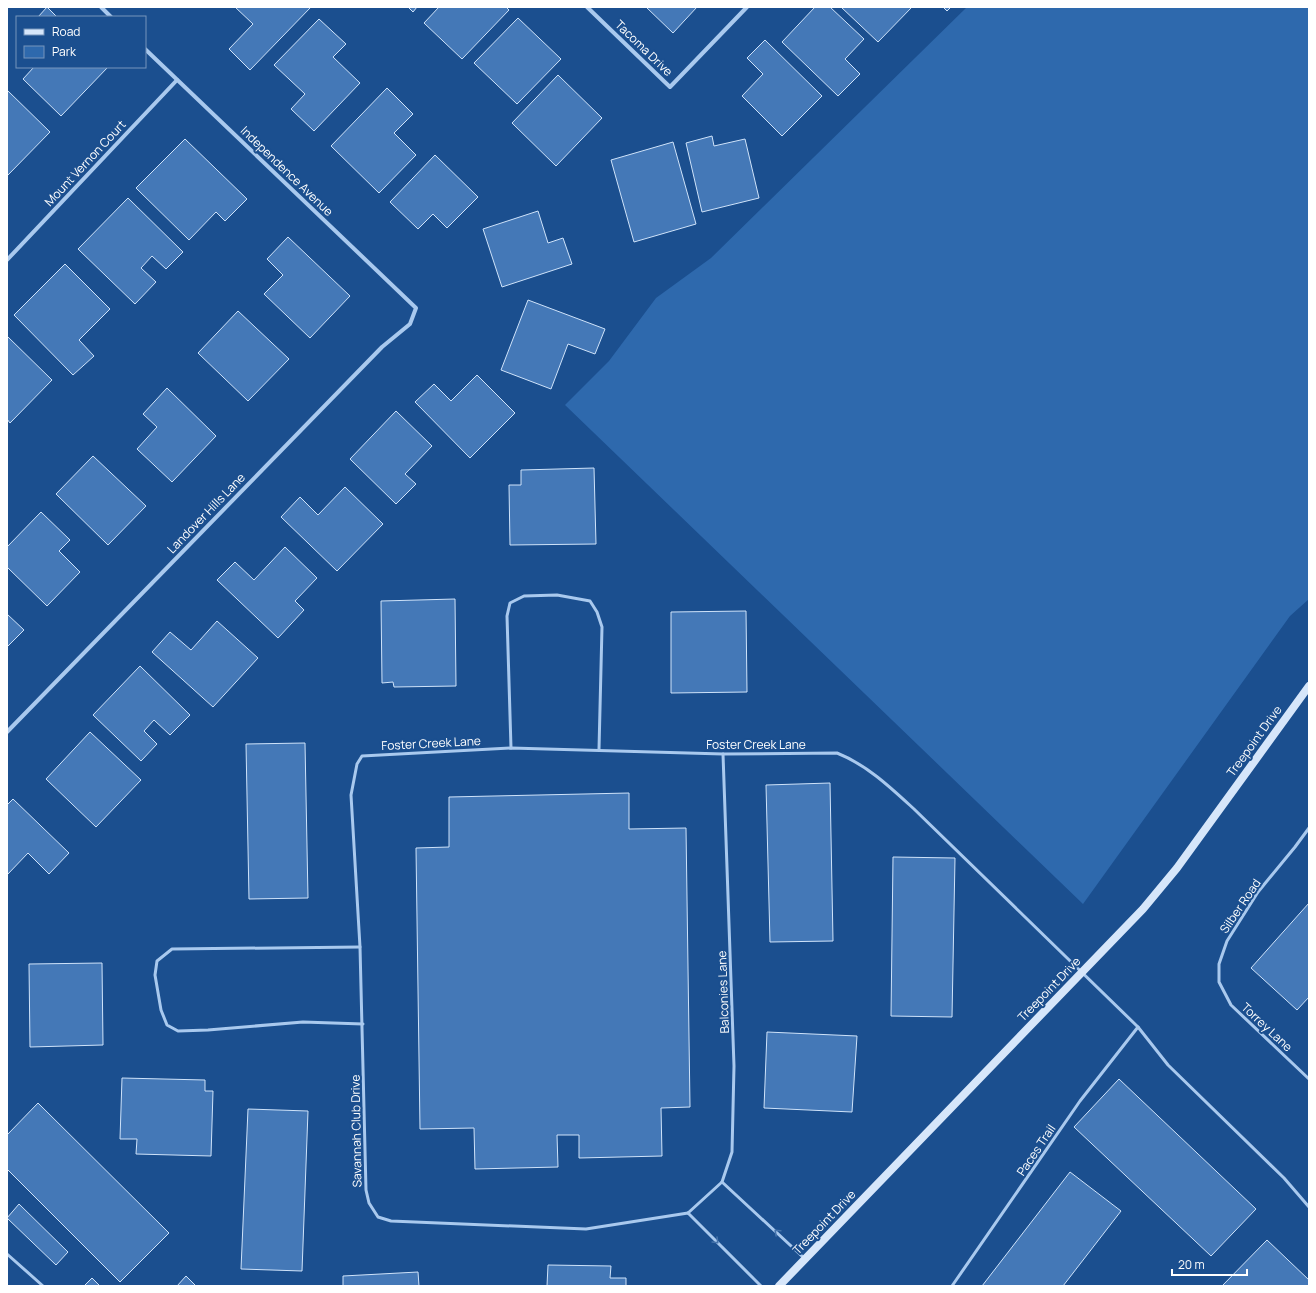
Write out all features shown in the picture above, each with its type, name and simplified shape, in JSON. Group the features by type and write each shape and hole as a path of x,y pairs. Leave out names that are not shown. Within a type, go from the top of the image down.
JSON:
{"street":[{"path":"101,7 111,16"},
{"name":"Tacoma Drive","path":"587,7 670,87 747,7"},
{"name":"Independence Avenue","path":"146,50 416,308"},
{"name":"Mount Vernon Court","path":"7,260 177,80"},
{"name":"Landover Hills Lane","path":"7,732 382,347 410,324 416,308"},
{"name":"Treepoint Drive","path":"779,1286 1143,909 1178,868 1309,686"}],"lane":[{"path":"511,748 507,616 510,603 524,596 557,595 590,601 597,612 602,627 599,749"},
{"name":"Foster Creek Lane","path":"356,771 357,764 362,756 511,748 599,749 723,754 837,752 854,760 885,783 914,809 1081,972"},
{"name":"Balconies Lane","path":"688,1214 722,1182 732,1152 734,1066 723,754"},
{"name":"Savannah Club Drive","path":"356,771 351,795 363,1024 366,1190 369,1203 378,1217 391,1221 586,1229 688,1214"},
{"name":"Silber Road","path":"1231,1005 1219,982 1220,964 1227,941 1258,892 1296,847 1309,828"},
{"path":"360,947 172,949 157,961 155,975 161,1010 168,1024 178,1031 303,1022 363,1024"},
{"path":"1081,972 1138,1027 1168,1065 1284,1178 1309,1207"},
{"name":"Torrey Lane","path":"1231,1005 1309,1079"},
{"name":"Paces Trail","path":"952,1286 1080,1101 1138,1027"},
{"path":"722,1182 806,1259"},
{"path":"688,1214 761,1286"},
{"path":"7,1254 43,1286"}],"green space":[{"path":"967,7 1309,7 1309,599 1290,616 1083,904 565,405 609,361 656,298 711,258"}],"building":[{"path":"47,7 56,16 39,16"},
{"path":"235,7 311,7 250,70 229,49 253,24"},
{"path":"408,7 417,7 413,12"},
{"path":"439,7 506,7 509,10 462,59 424,23"},
{"path":"646,7 697,7 673,33"},
{"path":"815,7 830,7 864,39 845,59 860,74 838,96 782,42"},
{"path":"841,7 912,7 878,42"},
{"path":"943,7 951,7 947,11"},
{"path":"518,18 561,59 517,104 474,63"},
{"path":"319,19 346,44 333,57 360,83 314,131 291,109 305,94 274,65"},
{"path":"765,40 822,96 782,136 742,96 763,74 747,58"},
{"path":"33,68 107,68 61,116 23,79"},
{"path":"558,75 602,118 556,166 512,123"},
{"path":"387,88 413,114 394,133 416,155 379,193 331,146"},
{"path":"7,90 50,132 8,175 7,173"},
{"path":"712,136 714,146 745,139 759,198 702,212 686,143"},
{"path":"185,139 247,199 225,221 216,212 189,240 136,188"},
{"path":"673,142 696,224 634,242 611,160"},
{"path":"435,155 478,197 447,228 433,214 418,229 390,202"},
{"path":"128,198 183,252 166,269 152,256 141,268 156,282 135,304 78,249"},
{"path":"538,211 548,243 563,238 572,264 502,287 483,229"},
{"path":"288,237 350,296 310,338 264,294 283,275 267,259"},
{"path":"65,264 110,309 79,340 94,356 73,375 14,315"},
{"path":"528,300 605,329 595,354 568,344 551,389 501,370"},
{"path":"238,311 289,359 248,401 198,353"},
{"path":"7,336 52,380 10,423 7,419"},
{"path":"477,375 515,413 470,458 415,402 434,384 451,401"},
{"path":"167,388 216,436 172,482 137,449 157,427 143,414"},
{"path":"396,411 432,446 405,474 416,484 396,504 350,459"},
{"path":"93,456 146,506 108,545 56,494"},
{"path":"594,468 596,544 510,545 509,485 521,485 521,470"},
{"path":"345,487 383,524 337,571 281,517 300,497 318,515"},
{"path":"41,512 70,540 59,551 80,572 47,606 7,567 7,547"},
{"path":"285,547 317,578 295,601 304,610 278,638 217,580 235,562 254,580"},
{"path":"455,599 456,686 394,687 393,682 382,683 381,601"},
{"path":"746,611 747,692 671,693 671,612"},
{"path":"7,614 24,630 7,647"},
{"path":"217,621 258,658 213,707 152,652 170,632 191,650"},
{"path":"140,666 190,715 170,735 154,720 144,731 157,744 141,761 93,715"},
{"path":"90,732 141,780 96,827 46,779"},
{"path":"305,743 308,898 249,899 246,744"},
{"path":"830,783 833,941 770,942 766,785"},
{"path":"629,793 629,829 686,828 690,1107 661,1108 662,1156 579,1158 579,1135 557,1135 558,1167 475,1169 474,1128 420,1129 416,848 449,847 449,797"},
{"path":"13,799 69,853 49,874 28,853 7,875 7,805"},
{"path":"893,857 955,858 952,1017 891,1016"},
{"path":"1309,903 1309,997 1297,1010 1251,968"},
{"path":"102,963 103,1045 30,1047 29,964"},
{"path":"767,1032 857,1036 852,1112 764,1108"},
{"path":"122,1078 205,1080 205,1091 213,1091 211,1156 136,1154 137,1139 120,1139"},
{"path":"1119,1079 1256,1209 1211,1256 1074,1127"},
{"path":"38,1103 169,1233 120,1282 7,1169 7,1135"},
{"path":"248,1109 308,1111 302,1271 241,1269"},
{"path":"1070,1172 1121,1211 1063,1286 982,1286"},
{"path":"19,1204 68,1252 56,1265 7,1218"},
{"path":"1267,1240 1309,1280 1309,1286 1222,1286"},
{"path":"548,1265 611,1266 610,1278 626,1278 626,1286 547,1286"},
{"path":"418,1272 419,1286 343,1286 343,1276"},
{"path":"186,1276 196,1286 177,1286"},
{"path":"92,1278 100,1286 84,1286"}]}
